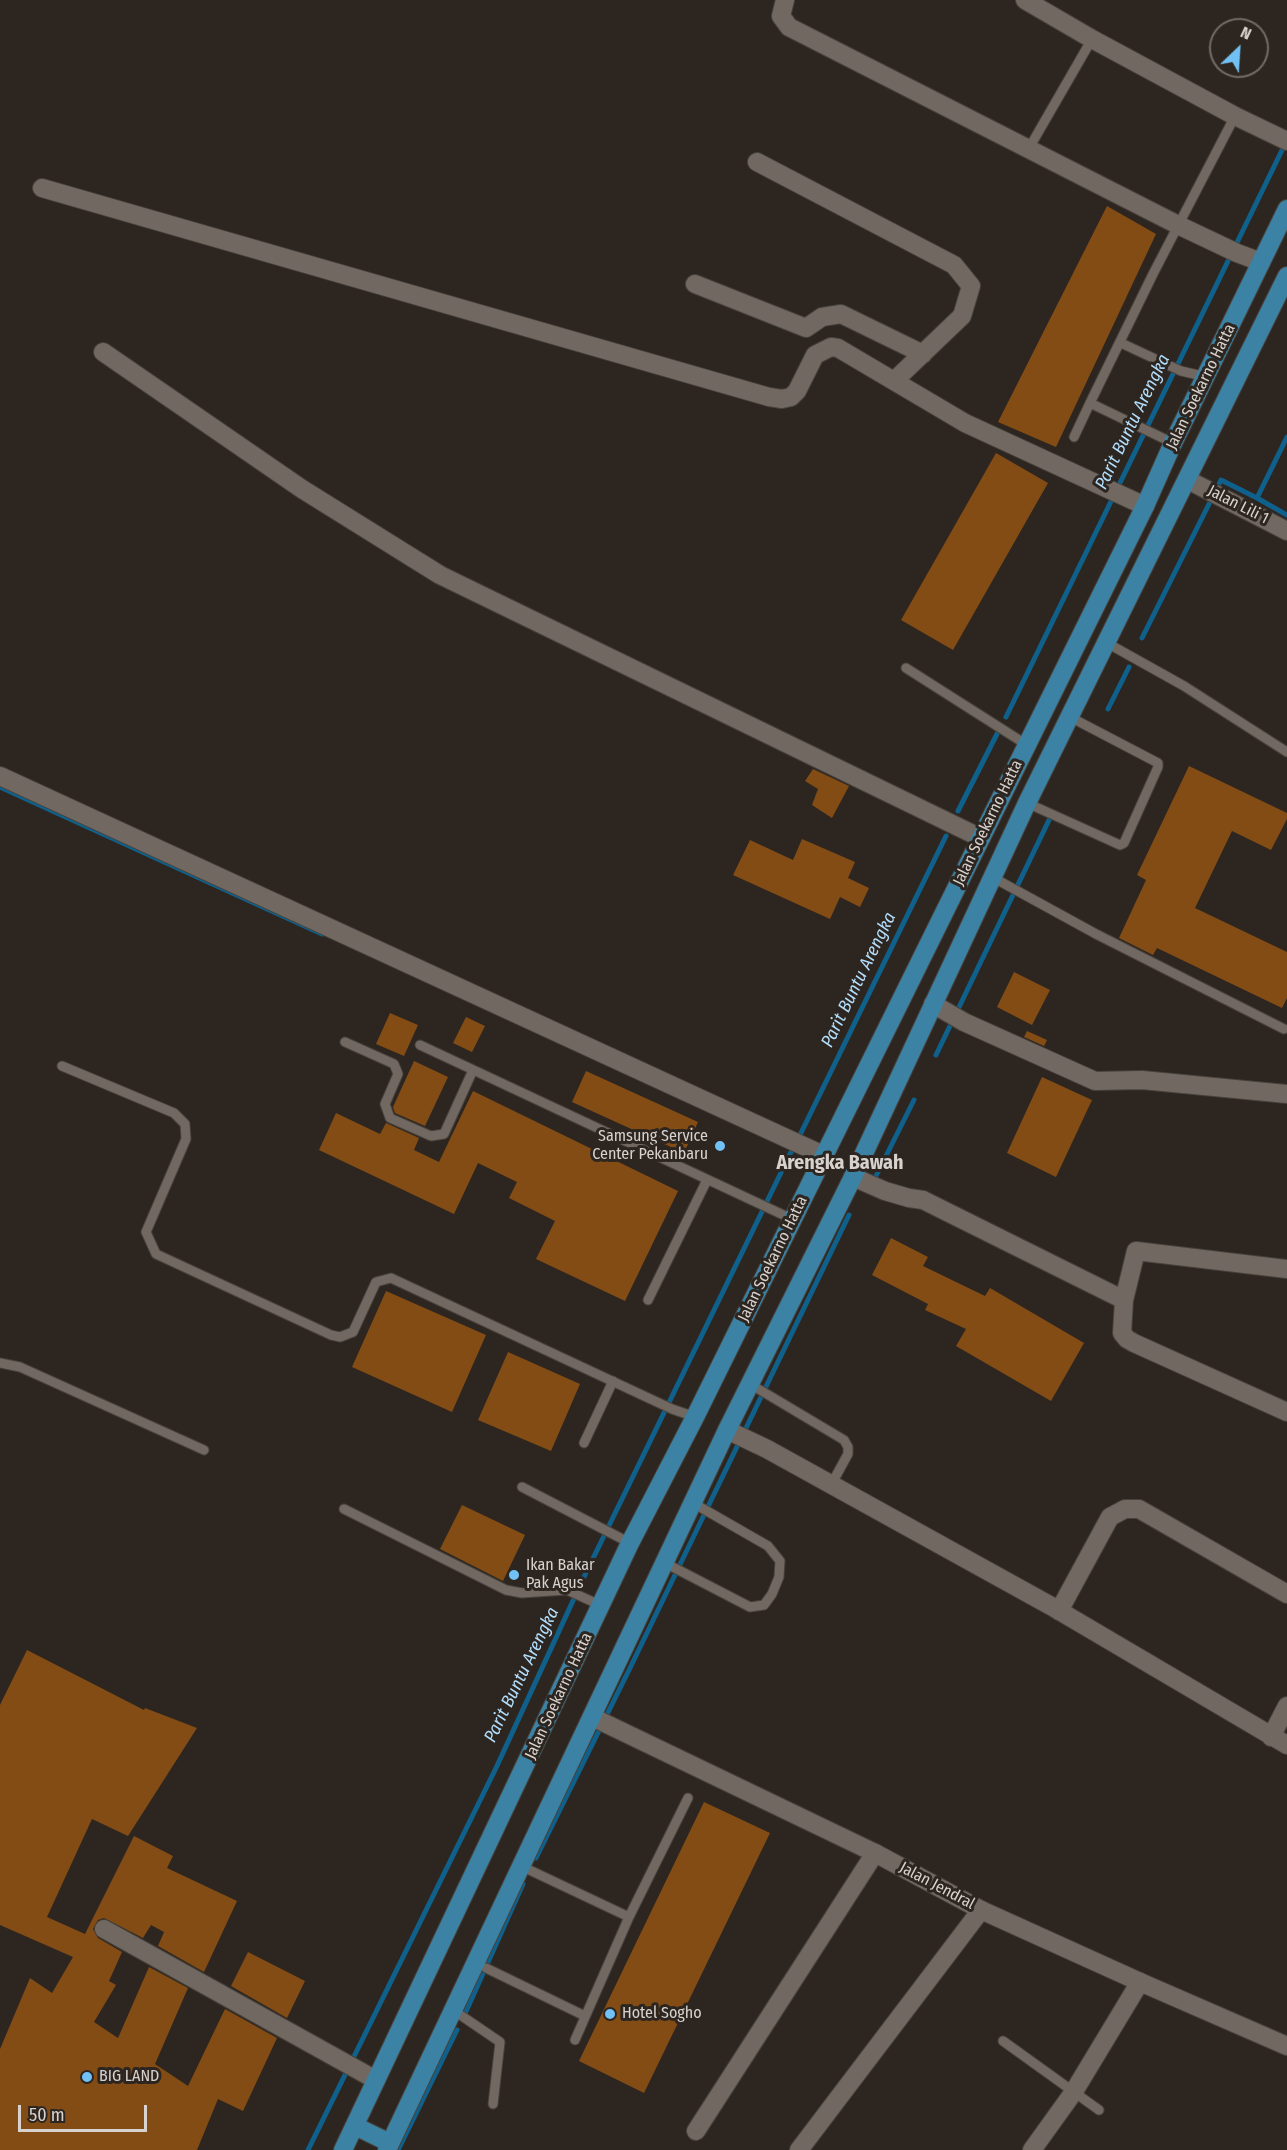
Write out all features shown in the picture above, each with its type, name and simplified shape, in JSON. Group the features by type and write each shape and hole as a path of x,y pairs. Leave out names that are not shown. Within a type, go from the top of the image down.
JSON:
{"main road":[{"name":"Jalan Soekarno Hatta","path":"343,2150 602,1606 622,1540 695,1417 822,1155 1145,506 1173,443 1287,209"},
{"name":"Jalan Soekarno Hatta","path":"388,2146 520,1866 595,1719 668,1565 702,1508 734,1433 750,1384 860,1180 996,880 1028,803 1287,276"},
{"path":"356,2126 388,2146"}],"street":[{"path":"784,0 781,16 789,27 1178,225 1261,262"},
{"path":"1025,0 1092,39 1284,140"},
{"path":"757,162 954,265 970,286 962,316 894,381"},
{"path":"42,188 769,397 782,399 790,397 797,391 815,355 831,347 838,348 965,423 1145,506"},
{"path":"695,284 806,328 822,317 841,314 923,354"},
{"path":"103,352 302,489 440,575 981,838"},
{"name":"Jalan Lili 1","path":"1188,480 1287,531"},
{"path":"0,776 822,1155"},
{"path":"938,1008 1095,1081 1142,1080 1287,1094"},
{"path":"860,1180 909,1198 923,1200 1124,1300"},
{"path":"1287,1269 1136,1251 1124,1300 1122,1333 1127,1340 1287,1412"},
{"path":"734,1433 767,1449 1059,1611 1279,1741 1287,1706"},
{"path":"1059,1611 1110,1517 1125,1509 1139,1509 1287,1594"},
{"name":"Jalan Jendral","path":"595,1719 875,1853 981,1910 1287,2046"},
{"path":"696,2131 875,1853"},
{"path":"799,2150 981,1910"},
{"path":"104,1929 376,2080"},
{"path":"1032,2150 1073,2093 1140,1982"}],"lane":[{"path":"1028,150 1092,39"},
{"path":"1074,437 1178,225 1235,116"},
{"path":"1121,343 1181,371 1207,377"},
{"path":"1090,403 1173,443"},
{"path":"1107,643 1184,686 1287,752"},
{"path":"906,668 1027,745"},
{"path":"1028,803 1120,845 1124,843 1158,763 1070,717"},
{"path":"996,880 1096,934 1284,1029"},
{"path":"345,1041 394,1064 398,1074 385,1104 390,1118 431,1136 444,1134 472,1070"},
{"path":"420,1045 792,1219"},
{"path":"62,1066 174,1113 185,1124 186,1139 146,1232 156,1254 331,1335 340,1337 352,1332 376,1282 391,1278 672,1409 695,1417"},
{"path":"648,1300 707,1180"},
{"path":"0,1363 20,1367 204,1450"},
{"path":"584,1443 613,1381"},
{"path":"750,1384 844,1440 848,1447 848,1454 831,1485"},
{"path":"522,1487 622,1540"},
{"path":"668,1565 750,1607 764,1605 772,1594 779,1577 780,1561 768,1546 702,1508"},
{"path":"344,1509 506,1590 522,1593 567,1590 602,1606"},
{"path":"575,2040 629,1917 688,1798"},
{"path":"520,1866 629,1917"},
{"path":"486,1968 585,2016"},
{"path":"453,2010 500,2042 493,2104"},
{"path":"1003,2041 1100,2110"}],"building":[{"path":"1107,206 1156,234 1056,447 998,422"},
{"path":"996,453 1048,483 953,650 901,620"},
{"path":"1189,766 1287,813 1287,819 1271,850 1232,831 1195,908 1287,952 1287,998 1282,1008 1157,948 1153,955 1119,938 1146,880 1137,875"},
{"path":"813,769 849,786 832,818 812,805 818,789 805,781"},
{"path":"802,839 855,862 848,878 869,888 860,907 840,897 830,919 733,875 750,840 793,860"},
{"path":"1014,972 1050,990 1032,1025 997,1007"},
{"path":"390,1013 418,1025 404,1056 376,1044"},
{"path":"466,1017 485,1026 472,1052 453,1043"},
{"path":"1027,1031 1047,1040 1044,1046 1024,1037"},
{"path":"414,1061 448,1077 425,1126 395,1113 393,1107"},
{"path":"586,1071 698,1122 684,1153 572,1102"},
{"path":"1042,1077 1092,1100 1056,1177 1007,1153"},
{"path":"473,1091 678,1191 625,1301 536,1259 555,1221 509,1198 517,1182 478,1163 454,1214 319,1150 336,1113 380,1134 386,1123 419,1138 414,1150 439,1162"},
{"path":"891,1238 928,1257 923,1266 985,1296 990,1288 1084,1343 1051,1401 956,1346 966,1329 925,1310 928,1304 872,1275"},
{"path":"386,1291 486,1335 452,1412 352,1367"},
{"path":"508,1352 580,1384 551,1451 478,1420"},
{"path":"462,1505 525,1535 503,1581 440,1549"},
{"path":"27,1650 144,1710 145,1708 197,1728 128,1836 92,1819 47,1917 85,1934 134,1836 173,1856 167,1868 237,1901 204,1972 158,1946 164,1932 151,1925 143,1938 104,1918 98,1920 93,1929 98,1938 122,1952 109,1981 116,1985 94,2022 118,2038 149,1967 188,1988 155,2064 188,2086 225,2009 277,2038 243,2111 218,2099 197,2150 0,2150 0,2049 30,1978 52,1993 73,1957 0,1925 0,1705"},
{"path":"704,1802 770,1833 644,2093 579,2061"},
{"path":"248,1952 305,1981 287,2018 231,1986"}],"waterway":[{"name":"Parit Buntu Arengka","path":"1006,717 1285,144"},
{"name":"Parit Buntu Arengka","path":"1142,638 1221,480 1257,498 1287,437"},
{"path":"1257,498 1287,515"},
{"name":"Parit Buntu Arengka","path":"1108,709 1129,667"},
{"name":"Parit Buntu Arengka","path":"958,811 998,732"},
{"path":"0,787 322,934"},
{"name":"Parit Buntu Arengka","path":"936,1055 1050,818"},
{"name":"Parit Buntu Arengka","path":"799,1137 946,836"},
{"name":"Parit Buntu Arengka","path":"873,1182 914,1100"},
{"name":"Parit Buntu Arengka","path":"308,2150 496,1768 583,1579 793,1148"},
{"name":"Parit Buntu Arengka","path":"536,1858 849,1215"},
{"name":"Parit Buntu Arengka","path":"464,2016 523,1884"},
{"name":"Parit Buntu Arengka","path":"398,2150 457,2030"}],"place":[{"name":"Samsung Service Center Pekanbaru","path":"720,1146"},
{"name":"Ikan Bakar Pak Agus","path":"514,1575"},
{"name":"Hotel Sogho","path":"610,2014"},
{"name":"BIG LAND","path":"87,2077"}],"district":[{"name":"Arengka Bawah","path":"840,1163"}]}
